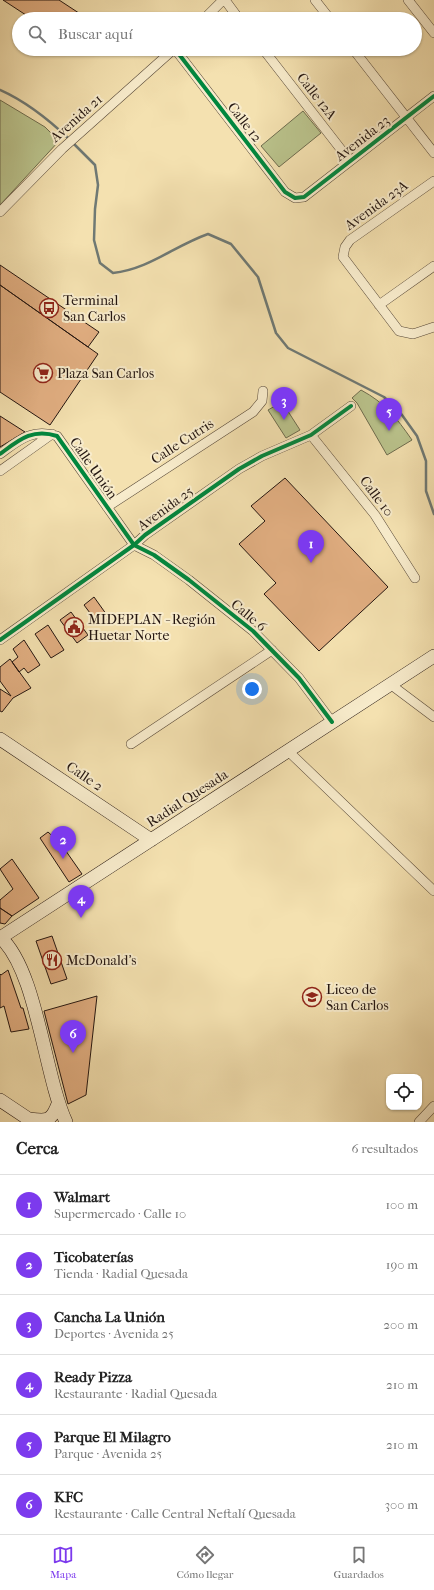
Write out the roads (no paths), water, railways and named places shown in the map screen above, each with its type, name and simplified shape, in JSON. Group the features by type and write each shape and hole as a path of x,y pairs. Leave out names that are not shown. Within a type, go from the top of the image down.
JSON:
{"main road":[{"path":"406,673 434,656"},
{"path":"406,673 434,664"},
{"name":"Radial Quesada","path":"0,938 406,673"},
{"name":"Calle 2","path":"0,739 151,840"},
{"path":"0,938 12,950 30,995 58,1104 66,1122"},
{"path":"0,1100 31,1120 43,1121 50,1119 58,1104"}],"street":[{"path":"211,12 224,0 234,12"},
{"path":"315,0 324,12"},
{"path":"408,0 417,12"},
{"path":"422,18 434,33"},
{"name":"Avenida 21","path":"0,212 62,149 166,56"},
{"name":"Calle 12","path":"179,56 285,192 295,198 304,197"},
{"name":"Calle 12A","path":"268,56 350,161"},
{"path":"359,56 434,153"},
{"name":"Avenida 23","path":"304,197 434,96"},
{"name":"Avenida 23A","path":"379,305 343,257 345,247 350,240 434,181"},
{"path":"434,266 379,305 399,330 413,334 434,327"},
{"name":"Calle Cutris","path":"108,507 253,412 262,401 263,391"},
{"name":"Avenida 25","path":"0,640 239,469 262,456 311,435 350,406"},
{"name":"Calle Unión","path":"0,454 30,434 40,432 52,434 60,439 134,545"},
{"name":"Calle Unión","path":"0,471 52,434"},
{"name":"Calle 10","path":"311,435 375,515 414,578"},
{"name":"Calle 6","path":"134,545 154,556 189,580 253,631 299,678 332,722"},
{"path":"131,744 272,650"},
{"path":"390,684 434,717"},
{"path":"288,751 434,891"},
{"path":"419,1122 434,1106"}],"waterway":[{"path":"0,90 37,112 69,139"},
{"path":"73,143 95,165 98,185 95,209 94,240 100,263 113,273 126,271 150,262 208,234 231,244 258,277 276,333 288,348 384,397 402,415 417,436 426,461 426,491 434,514"}],"place":[{"name":"Terminal San Carlos","path":"49,308"},
{"name":"Plaza San Carlos","path":"43,373"},
{"name":"Cancha La Unión","path":"284,420"},
{"name":"Parque El Milagro","path":"389,431"},
{"name":"Walmart","path":"311,563"},
{"name":"MIDEPLAN - Región Huetar Norte","path":"74,627"},
{"name":"Ticobaterías","path":"63,859"},
{"name":"Ready Pizza","path":"81,918"},
{"name":"McDonald's","path":"52,960"},
{"name":"Liceo de San Carlos","path":"312,997"},
{"name":"KFC","path":"73,1053"}]}
